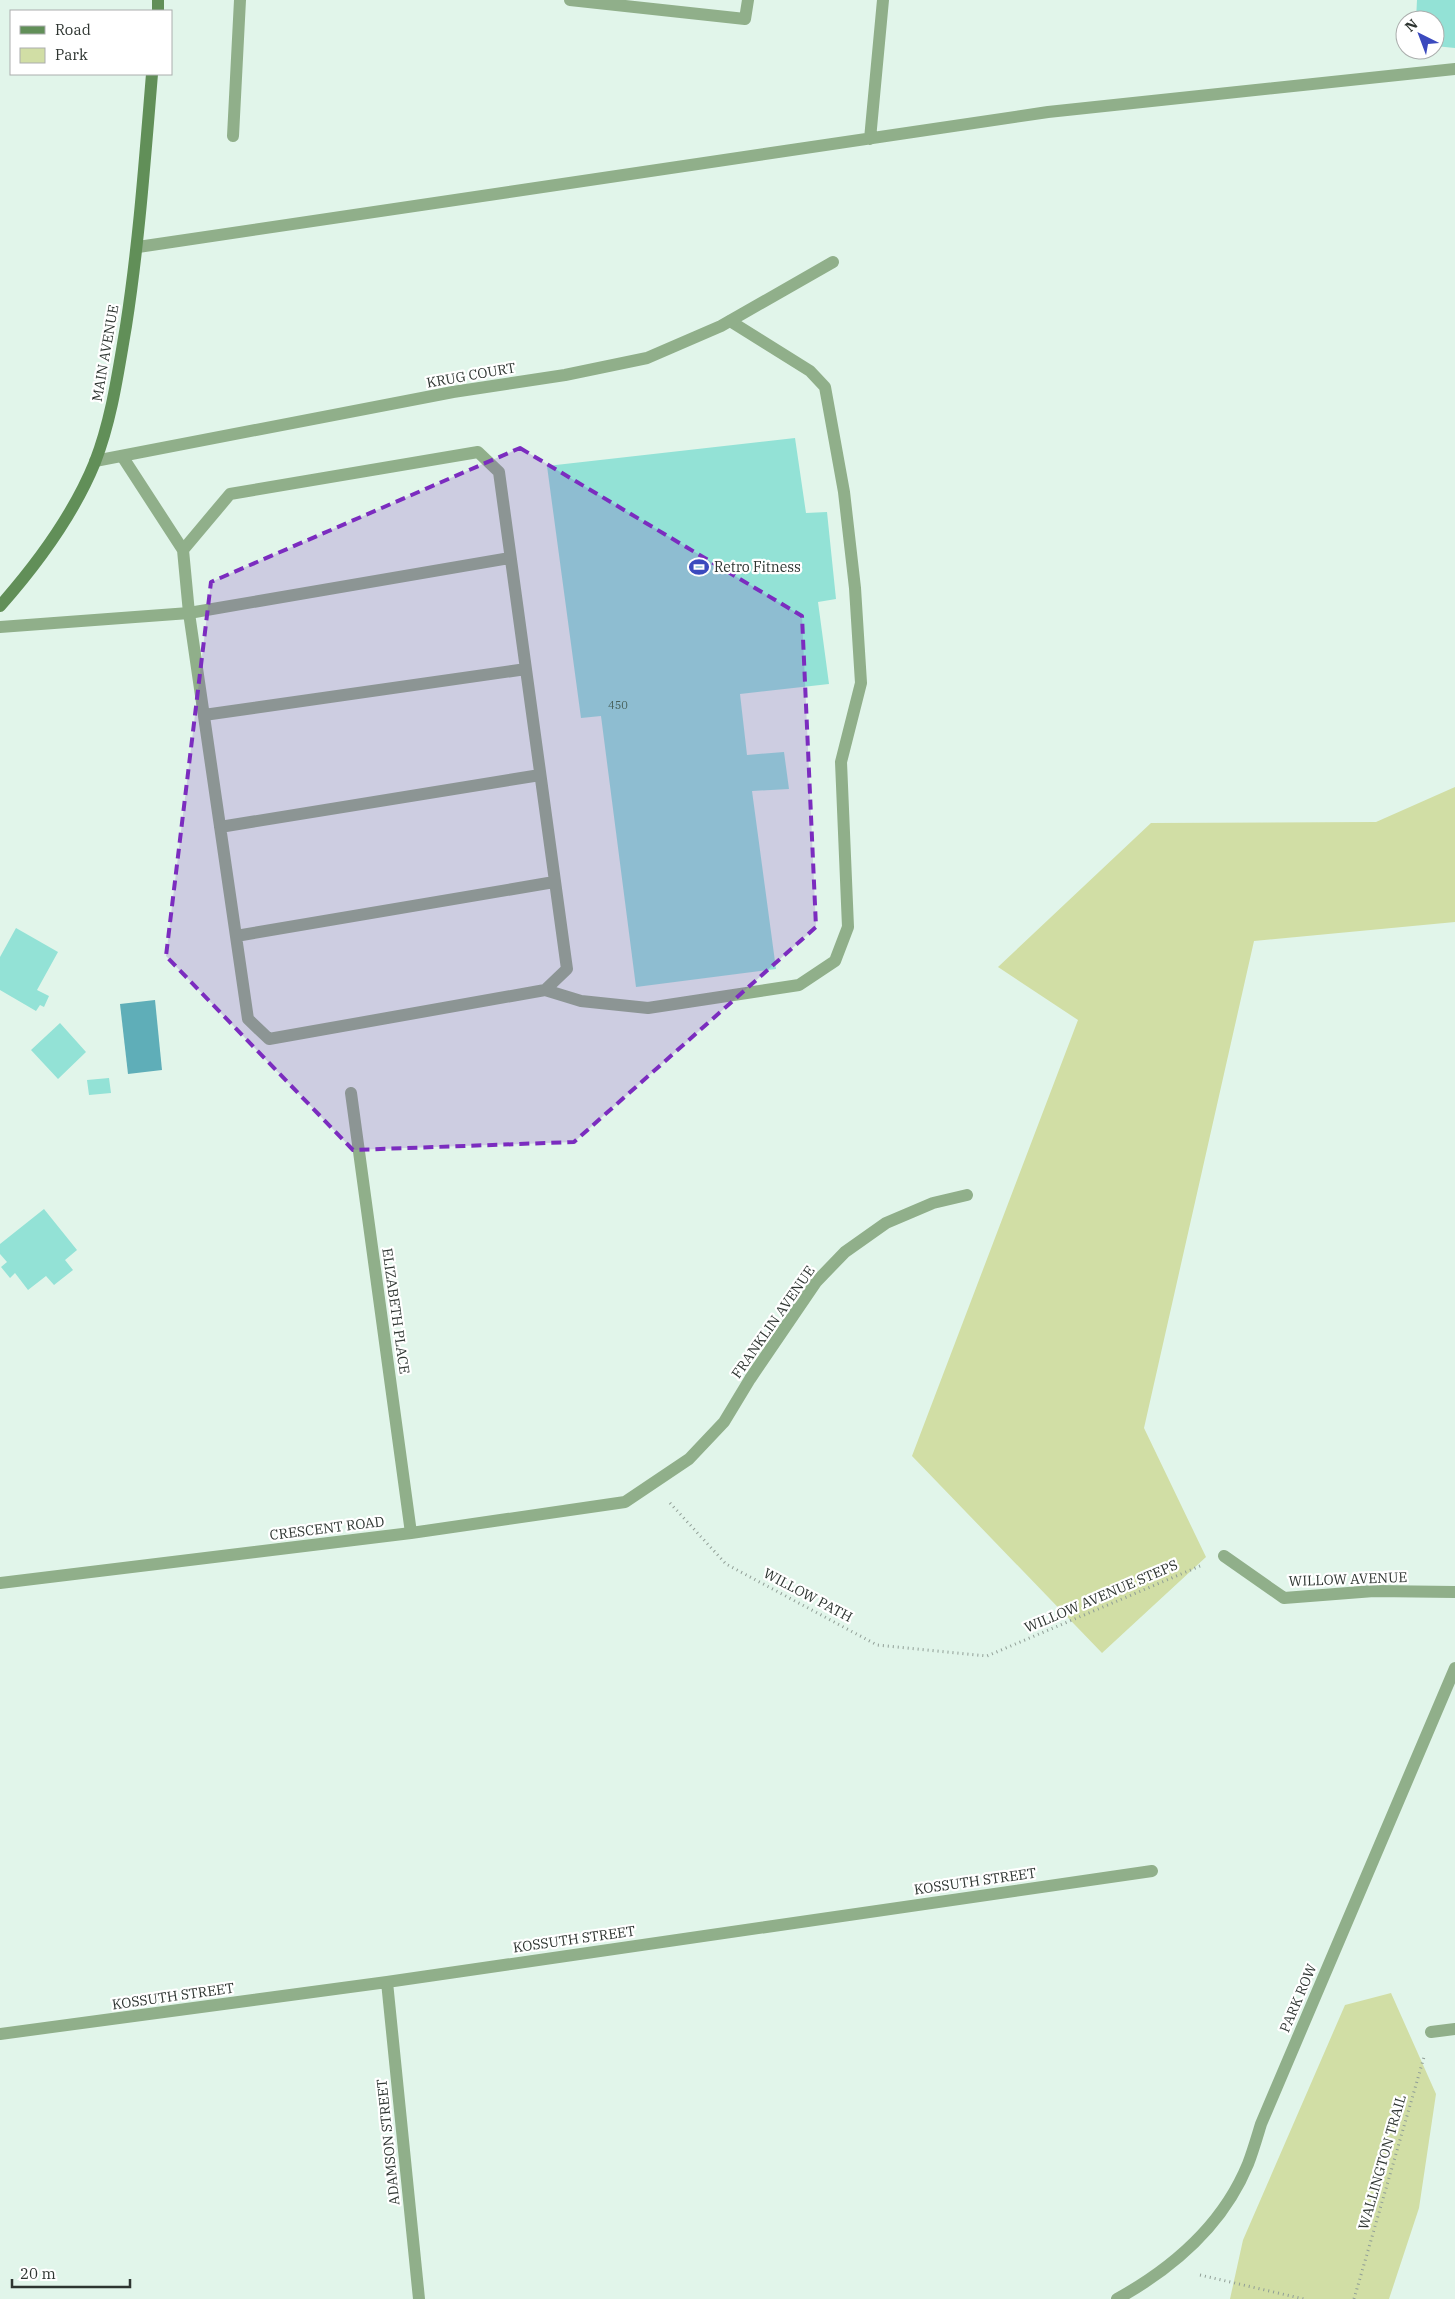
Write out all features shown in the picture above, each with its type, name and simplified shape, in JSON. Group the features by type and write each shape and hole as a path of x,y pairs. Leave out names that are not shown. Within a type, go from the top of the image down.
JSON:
{"street":[{"path":"233,136 240,0"},
{"path":"570,0 745,19 748,0"},
{"path":"870,139 884,0"},
{"path":"138,247 1048,112 1455,69"},
{"name":"MAIN AVENUE","path":"0,606 31,572 69,515 95,461 115,397 138,247 152,75"},
{"name":"KRUG COURT","path":"95,461 453,392 565,374 647,358 730,321 833,262"},
{"path":"122,456 183,550 189,613 248,1019 269,1039 545,990 581,1001 648,1008 799,985 835,960 848,927 841,762 861,683 855,588 844,492 825,387 810,371 730,321"},
{"path":"183,550 230,494 478,452 499,472 567,969 545,990"},
{"path":"0,627 189,613 510,558"},
{"path":"204,716 526,668"},
{"path":"220,827 540,775"},
{"path":"236,936 554,882"},
{"name":"ELIZABETH PLACE","path":"350,1094 412,1533"},
{"name":"FRANKLIN AVENUE","path":"652,1484 689,1459 724,1422 816,1282 845,1252 886,1223 933,1203 967,1195"},
{"name":"CRESCENT ROAD","path":"0,1583 412,1533 625,1502 652,1484"},
{"name":"WILLOW AVENUE","path":"1224,1556 1284,1598 1374,1591 1455,1592"},
{"name":"PARK ROW","path":"1117,2299 1150,2281 1187,2252 1226,2206 1248,2165 1265,2115 1455,1668"},
{"name":"KOSSUTH STREET","path":"0,2034 387,1982 1152,1871"},
{"name":"ADAMSON STREET","path":"387,1982 419,2299"},
{"path":"1431,2032 1455,2029"}],"path":[{"name":"WILLOW PATH","path":"652,1484 726,1564 877,1645 987,1656"},
{"name":"WILLOW AVENUE STEPS","path":"987,1656 1224,1556"},
{"name":"WALLINGTON TRAIL","path":"1354,2299 1431,2032"},
{"path":"1167,2267 1304,2299"}],"highlighted area":[{"path":"520,448 802,616 816,927 574,1142 353,1150 166,956 211,582"}],"green space":[{"path":"1455,787 1455,922 1254,941 1144,1428 1206,1557 1102,1653 912,1456 1078,1020 998,967 1151,823 1376,822"},
{"path":"1391,1993 1436,2094 1419,2208 1389,2299 1230,2299 1243,2240 1345,2005"}],"water":[{"path":"155,1000 162,1070 128,1074 120,1004"}],"building":[{"path":"1417,0 1455,0 1455,48 1445,47 1445,10 1416,10"},
{"path":"795,438 806,513 827,512 836,599 818,602 829,684 740,694 747,755 784,752 789,789 752,791 776,969 636,987 601,716 581,718 547,466"},
{"path":"16,928 58,952 37,990 49,996 44,1007 40,1005 36,1011 0,990 0,957"},
{"path":"60,1023 86,1052 58,1079 31,1050"},
{"path":"109,1078 111,1093 89,1095 87,1080"},
{"path":"44,1209 77,1250 65,1260 73,1270 54,1285 46,1276 28,1290 15,1273 10,1278 1,1267 7,1262 0,1254 0,1244"}],"place":[{"name":"Retro Fitness","path":"699,567"}]}
